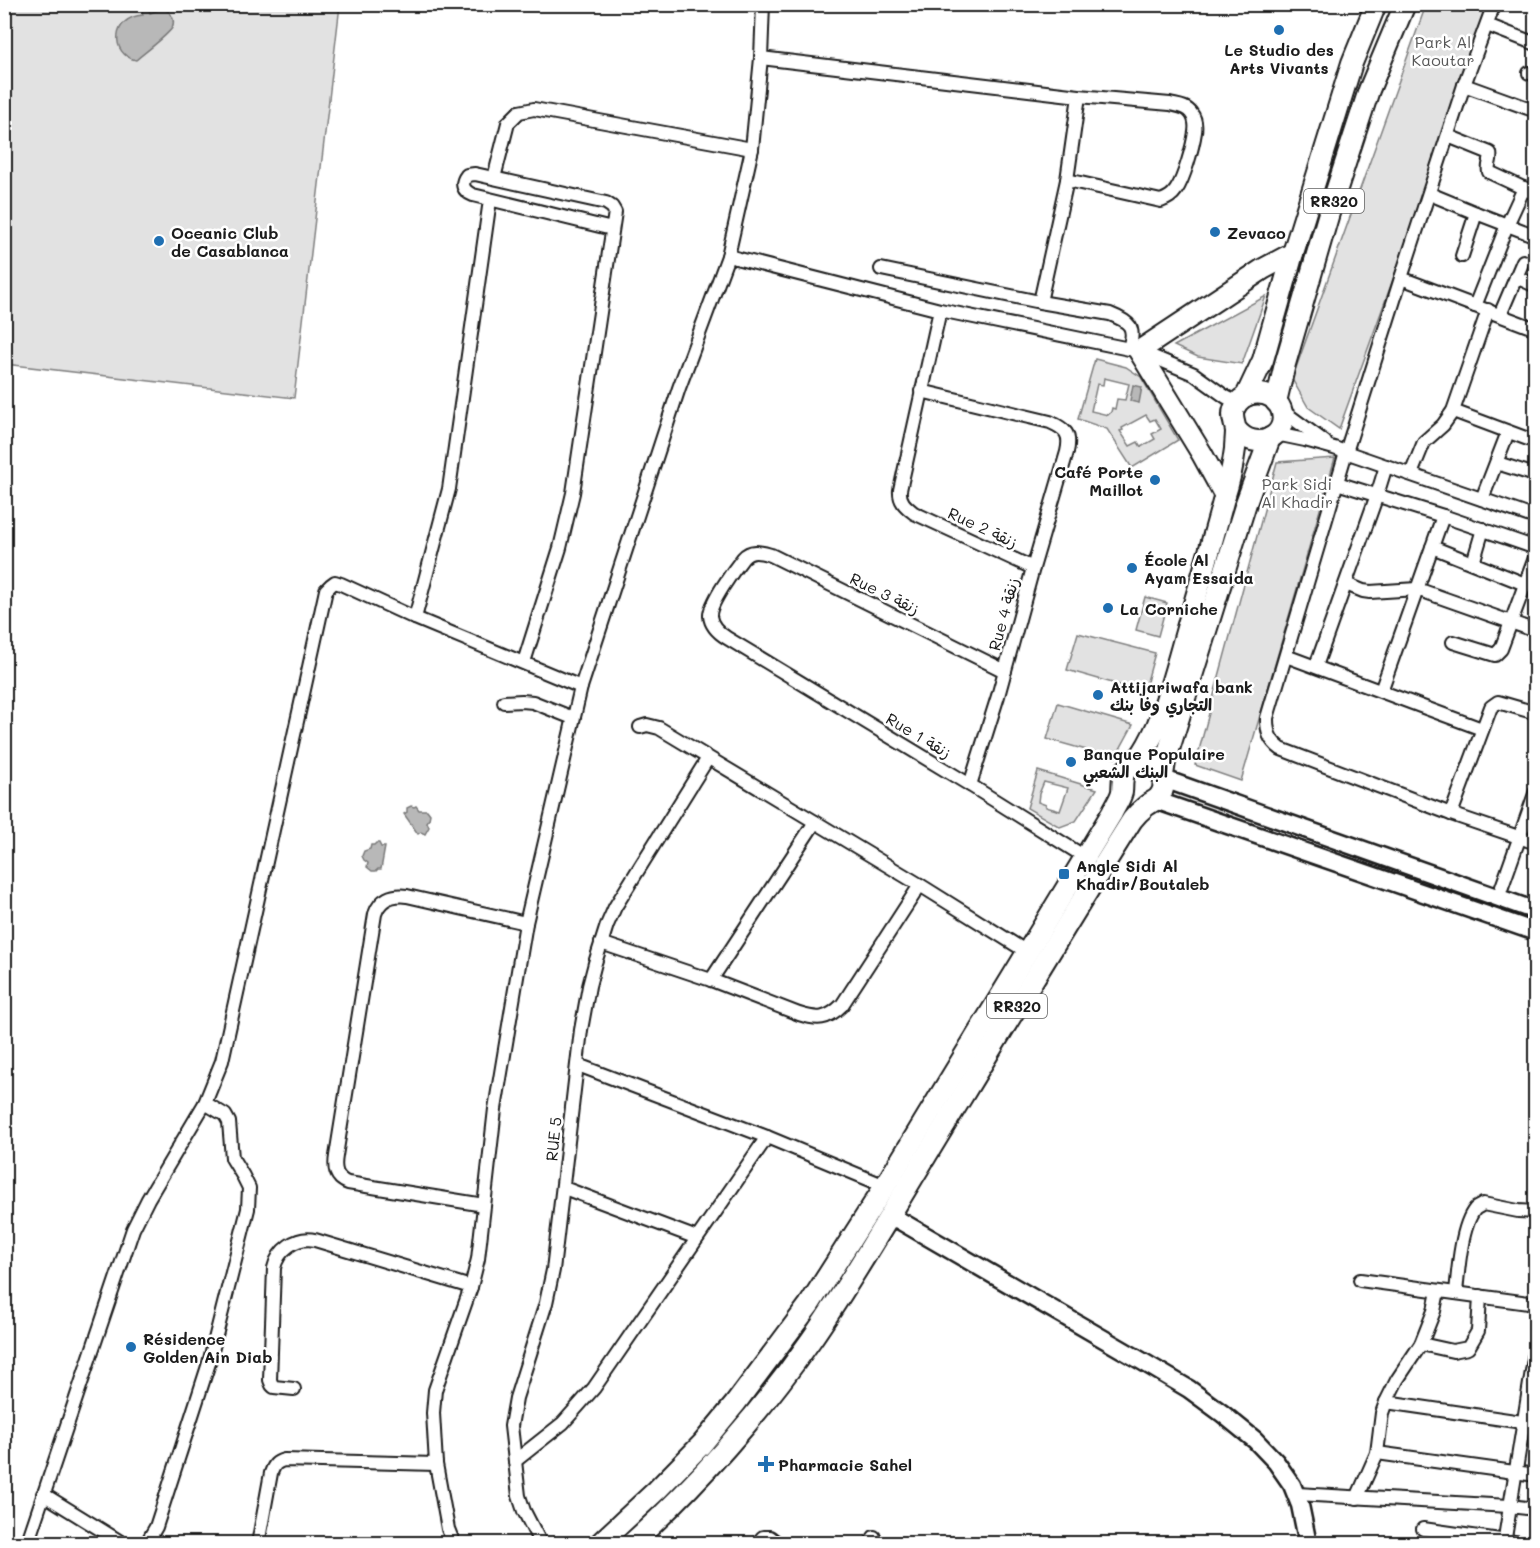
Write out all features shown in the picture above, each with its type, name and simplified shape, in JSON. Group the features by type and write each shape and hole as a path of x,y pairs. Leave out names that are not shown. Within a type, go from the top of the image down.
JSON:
{"main road":[{"name":"RR320","path":"599,1544 702,1444 809,1305 885,1186 1112,813 1128,768 1147,747 1167,697 1225,496 1235,450 1234,409 1263,360 1293,253 1352,63 1376,4"},
{"name":"RR320","path":"631,1544 699,1478 764,1402 810,1342 1129,826 1142,809 1162,791 1165,762 1246,503 1281,422 1279,406 1285,364 1329,213 1370,90 1405,4"},
{"path":"1225,496 1202,454 1134,349 1263,269 1293,253"},
{"path":"1242,399 1256,393 1265,394 1279,406"},
{"path":"1236,429 1247,440 1255,442 1273,436"},
{"path":"1134,764 1151,763 1160,769 1164,777 1536,911"},
{"path":"1122,786 1126,795 1133,801 1142,804 1153,801 1161,802 1536,932"},
{"path":"890,1215 1189,1389 1256,1440 1276,1462 1297,1494 1308,1544"}],"street":[{"path":"454,1544 448,1529 436,1464 433,1413 435,1390 471,1287 478,1259 495,1109 526,923 581,687 679,388 728,256 752,149 763,4"},
{"path":"1494,4 1464,85 1346,452 1267,718 1267,727 1273,744 1281,749 1451,814 1536,843"},
{"path":"1487,25 1536,44"},
{"path":"760,58 1079,96 1184,106 1191,113 1195,132 1181,181 1170,197 1161,201 1067,180"},
{"path":"1464,85 1536,111"},
{"path":"1040,302 1067,180 1079,96"},
{"path":"494,178 508,123 519,112 525,110 545,111 752,149"},
{"path":"1448,136 1490,153 1489,172 1530,191 1508,225 1475,306"},
{"path":"524,662 560,548 573,494 615,212 606,203 494,178 471,174 467,175 463,182 467,193 612,229"},
{"path":"1430,194 1536,236"},
{"path":"415,618 449,489 490,200"},
{"path":"1461,256 1476,213"},
{"path":"728,256 940,310 1134,349 1194,374 1242,399"},
{"path":"1500,315 1522,261"},
{"path":"881,269 1110,314 1131,327 1134,349"},
{"path":"1516,277 1536,286"},
{"path":"1401,278 1536,329"},
{"path":"921,391 940,310"},
{"path":"1411,474 1424,442 1443,425 1453,411 1488,310"},
{"name":"Rue 4 زنقة","path":"921,391 1050,422 1058,425 1069,438 998,696 970,785"},
{"name":"Rue 2 زنقة","path":"921,391 900,494 904,505 920,516 1033,568"},
{"path":"1279,406 1334,448"},
{"path":"1453,411 1536,442"},
{"path":"1482,499 1508,432"},
{"path":"1273,436 1305,440 1334,448 1536,518"},
{"path":"1497,463 1532,474"},
{"path":"1316,666 1386,466"},
{"path":"1337,483 1536,548"},
{"path":"1381,691 1443,516"},
{"path":"1473,563 1484,530"},
{"path":"1432,547 1473,563 1530,579"},
{"name":"Rue 3 زنقة","path":"734,643 714,628 710,619 710,611 740,562 748,553 757,551 771,555 1005,671"},
{"path":"1453,642 1495,655 1501,649 1530,579 1536,555"},
{"path":"27,1544 133,1229 148,1199 205,1103 222,1060 326,590 335,582 341,584 415,618 581,687"},
{"path":"1346,584 1371,592 1417,590 1536,631"},
{"name":"Rue 1 زنقة","path":"734,643 1085,857"},
{"path":"1286,656 1482,729"},
{"path":"504,702 533,702 573,718"},
{"path":"1451,814 1491,707 1498,702 1536,713"},
{"path":"640,727 647,725 659,728 1027,952"},
{"name":"RUE 5","path":"541,1544 519,1496 511,1426 516,1398 546,1303 553,1270 589,986 610,916 708,758"},
{"path":"1498,898 1536,791"},
{"path":"711,980 815,822"},
{"path":"601,944 711,980 814,1018 825,1017 834,1013 842,1005 920,885"},
{"path":"484,1205 348,1183 341,1180 336,1173 336,1156 375,914 380,904 392,896 407,896 526,923"},
{"path":"578,1065 766,1137 885,1186"},
{"path":"146,1544 156,1527 209,1362 248,1209 249,1188 232,1158 230,1126 227,1118 222,1112 205,1103"},
{"path":"515,1461 563,1423 589,1394 766,1137"},
{"path":"564,1188 697,1238"},
{"path":"1456,1293 1460,1252 1470,1218 1476,1209 1483,1204 1536,1212"},
{"path":"294,1389 274,1387 270,1380 274,1268 281,1254 294,1243 304,1239 315,1240 471,1287"},
{"path":"1360,1280 1536,1304"},
{"path":"1357,1498 1377,1453 1382,1413 1386,1402 1396,1380 1421,1344 1434,1311 1438,1291"},
{"path":"1421,1344 1453,1351 1468,1347 1478,1332 1480,1296"},
{"path":"1504,1542 1536,1346"},
{"path":"1386,1402 1536,1424"},
{"path":"1377,1453 1536,1475"},
{"path":"258,1544 271,1473 277,1461 436,1464"},
{"path":"43,1494 124,1544"},
{"path":"1297,1494 1536,1509"},
{"path":"1423,1529 1528,1544"},
{"path":"757,1544 762,1536 770,1537 779,1544"}],"green space":[{"name":"Oceanic Club de Casablanca","path":"5,5 340,5 294,398 5,364 4,119 7,107 5,104"},
{"name":"Park Al Kaoutar","path":"1426,5 1492,5 1339,429 1308,407 1292,379"},
{"path":"1266,296 1242,364 1198,357 1174,346"},
{"path":"1095,359 1126,367 1141,377 1178,440 1132,468 1107,429 1078,419","holes":["1104,378 1129,384 1125,400 1117,399 1115,409 1112,408 1108,415 1091,411 1097,384 1103,385","1146,415 1150,421 1155,419 1161,429 1152,434 1155,439 1141,447 1138,442 1130,446 1120,431"]},
{"name":"Park Sidi Al Khadir","path":"1335,458 1241,781 1195,765 1277,462"},
{"path":"1145,597 1167,603 1158,636 1136,630"},
{"path":"1078,633 1155,653 1144,692 1067,670"},
{"path":"1058,703 1133,725 1115,758 1047,739"},
{"path":"1038,771 1097,789 1076,821 1060,827 1027,808","holes":["1044,782 1068,788 1060,811 1038,802"]}],"shaded area":[{"path":"141,5 148,5 150,13 161,9 168,11 173,23 172,28 165,35 136,60 128,57 122,51 118,44 118,36 125,22 132,17 143,15"},
{"path":"1133,385 1142,387 1139,403 1130,401"},
{"path":"411,806 416,806 419,810 427,810 430,814 427,822 429,827 425,834 421,832 418,834 404,814"},
{"path":"376,843 385,847 381,869 372,871 367,867 368,863 362,856 364,851"}],"place":[{"name":"Le Studio des Arts Vivants","path":"1279,30"},
{"name":"Zevaco","path":"1215,232"},
{"name":"Oceanic Club de Casablanca","path":"159,241"},
{"name":"Café Porte Maillot","path":"1155,480"},
{"name":"École Al Ayam Essaida","path":"1132,568"},
{"name":"La Corniche","path":"1108,608"},
{"name":"Attijariwafa bank التجاري وفا بنك","path":"1098,695"},
{"name":"Banque Populaire البنك الشعبي","path":"1071,762"},
{"name":"Angle Sidi Al Khadir/Boutaleb","path":"1064,874"},
{"name":"Résidence Golden Ain Diab","path":"131,1347"},
{"name":"Pharmacie Sahel","path":"766,1464"}]}
